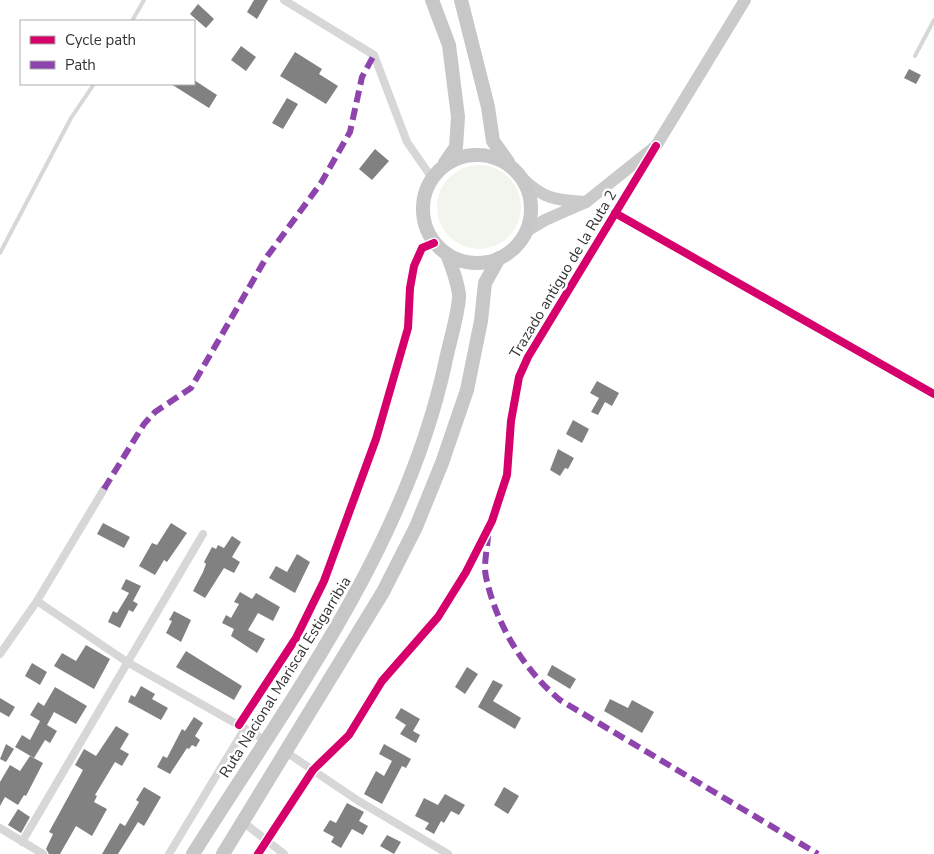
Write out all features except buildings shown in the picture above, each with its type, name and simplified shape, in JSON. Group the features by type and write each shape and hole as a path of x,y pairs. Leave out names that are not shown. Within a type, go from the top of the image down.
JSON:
{"highway":[{"path":"432,0 450,45 458,117 456,147 444,165 432,178 424,194 422,211 426,228 434,243 447,254 463,262 481,263 499,258 514,248 525,232 531,214 530,196 522,178 493,141 488,107 461,0"},
{"path":"444,165 459,157 476,154 494,157 510,165"},
{"name":"Ruta Nacional Mariscal Estigarribia","path":"194,854 358,591 389,529 418,459 436,403 459,296 455,273 447,254"},
{"path":"223,854 384,592 416,527 442,463 467,390 481,321 486,283 499,258"}],"main road":[{"path":"525,232 545,220 586,202 656,146 745,0"},
{"path":"522,178 537,193 559,200 586,202"}],"street":[{"path":"284,0 374,55 407,142 432,178"},
{"name":"Trazado antiguo de la Ruta 2","path":"258,854 313,770 349,735 382,681 438,617 466,572 492,521 507,475 511,421 519,378 528,357 656,146"},
{"path":"615,214 934,394"},
{"path":"169,854 296,638 324,581 376,439 408,328 410,288 414,266 422,248 434,243"},
{"path":"0,654 37,601 104,489"},
{"path":"22,842 203,534"},
{"path":"37,601 127,662 265,740"},
{"path":"286,752 356,800 448,854"},
{"path":"242,822 284,854"},
{"path":"0,828 43,854"}],"lane":[{"path":"133,20 144,0"},
{"path":"915,56 934,20"},
{"path":"0,253 71,118 93,85"}],"shaded area":[{"path":"479,165 495,168 509,177 518,191 521,207 518,223 509,237 495,246 479,249 463,246 449,237 440,223 437,207 440,191 449,177 463,168"}],"marked path":[{"path":"104,489 144,424 155,412 191,388 266,258 321,183 350,132 362,77 374,55"},
{"path":"488,534 485,572 497,612 523,660 547,688 560,700 818,854"}],"cycle path":[{"path":"258,854 313,770 349,735 382,681 438,617 466,572 492,521 507,475 511,421 519,377 528,357 656,146"},
{"path":"615,213 934,394"},
{"path":"239,725 296,638 324,581 376,439 408,328 410,288 414,266 422,248 434,243"}]}
